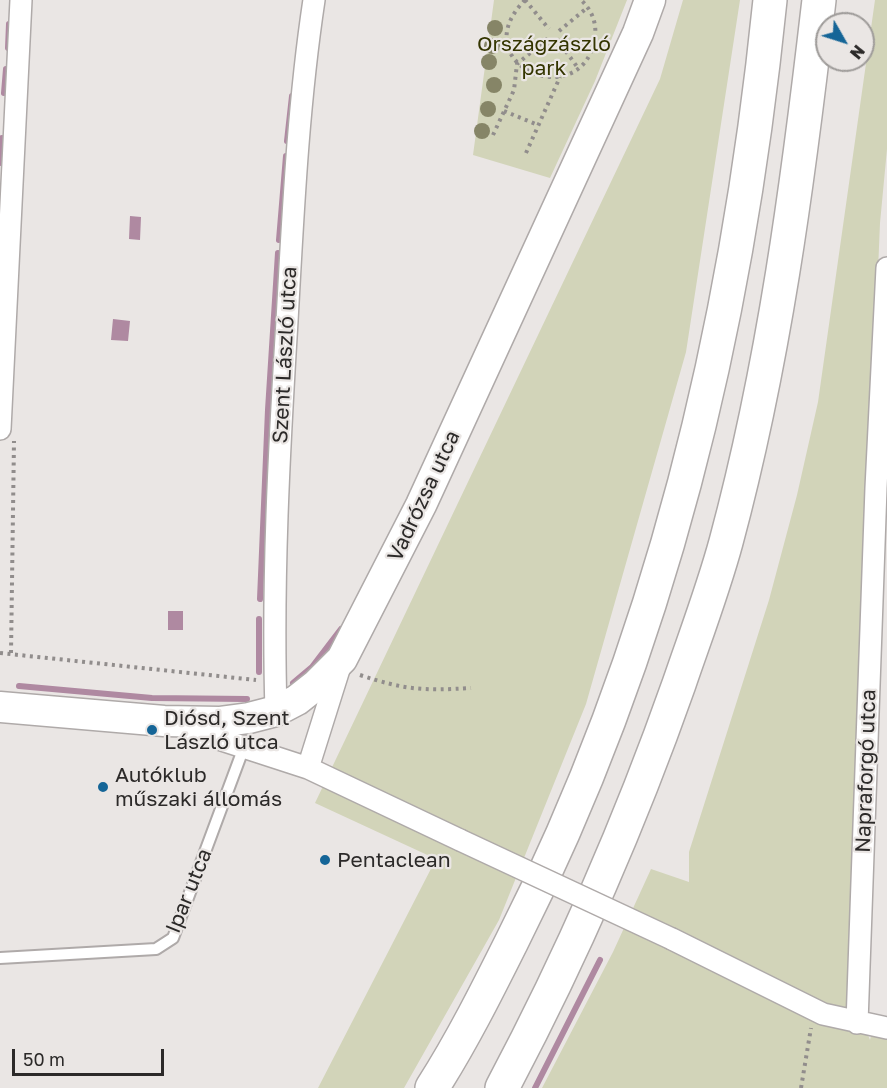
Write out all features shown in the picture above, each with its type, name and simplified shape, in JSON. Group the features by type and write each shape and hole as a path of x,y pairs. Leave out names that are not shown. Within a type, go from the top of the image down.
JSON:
{"highway":[{"path":"432,1088 481,1002 558,850 617,704 651,606 693,457 730,290 754,132 770,0"},
{"path":"502,1088 573,945 635,802 698,630 725,543 778,308 797,182 819,0"}],"street":[{"path":"0,429 21,0"},
{"name":"Szent László utca","path":"276,697 273,605 283,390 294,204 314,0"},
{"name":"Vadrózsa utca","path":"0,707 165,721 219,722 249,718 276,697 316,685 341,663 421,505 638,33 650,0"},
{"name":"Napraforgó utca","path":"857,1023 881,488 887,268"},
{"path":"308,768 341,663"},
{"path":"165,721 308,768 672,939 815,1010 857,1023 887,1028"},
{"path":"318,736 341,784"}],"lane":[{"name":"Ipar utca","path":"0,958 156,949 173,938 244,747"}],"path":[{"path":"549,29 525,0 508,23 507,44 517,64 540,78 560,76 578,68 592,50 595,28 589,7 581,0"},
{"path":"559,31 589,7"},
{"path":"493,135 514,90 517,64 548,38"},
{"path":"557,39 578,68"},
{"path":"526,153 560,76"},
{"path":"504,111 538,125"},
{"path":"0,653 276,697"},
{"path":"341,663 393,686 424,691 471,688"},
{"path":"801,1088 815,1010"}],"green space":[{"name":"Országzászló park","path":"494,0 627,0 595,81 550,178 473,155"},
{"path":"683,0 740,0 686,352 586,704 499,920 404,1088 318,1088 436,859 315,803 660,79"},
{"path":"875,0 887,0 887,149 880,223 848,984 870,1040 871,1036 887,1039 887,1088 542,1088 613,952 651,869 689,882 689,852 769,600 797,495 818,402 865,72 875,72"}],"shaded area":[{"path":"130,216 141,217 140,240 129,239"},
{"path":"113,319 130,321 128,341 111,340"},
{"path":"168,611 183,611 183,630 168,630"}],"waterway":[{"path":"8,48 9,24"},
{"path":"4,93 6,69"},
{"path":"287,141 292,96"},
{"path":"0,163 2,138"},
{"path":"279,240 286,156"},
{"path":"260,599 268,410 278,253"},
{"path":"259,619 259,672"},
{"path":"293,683 312,667 341,629"},
{"path":"19,686 152,698 247,699"},
{"path":"535,1088 600,960"}],"place":[{"name":"Diósd, Szent László utca","path":"152,730"},
{"name":"Autóklub műszaki állomás","path":"103,787"},
{"name":"Pentaclean","path":"325,860"}]}
